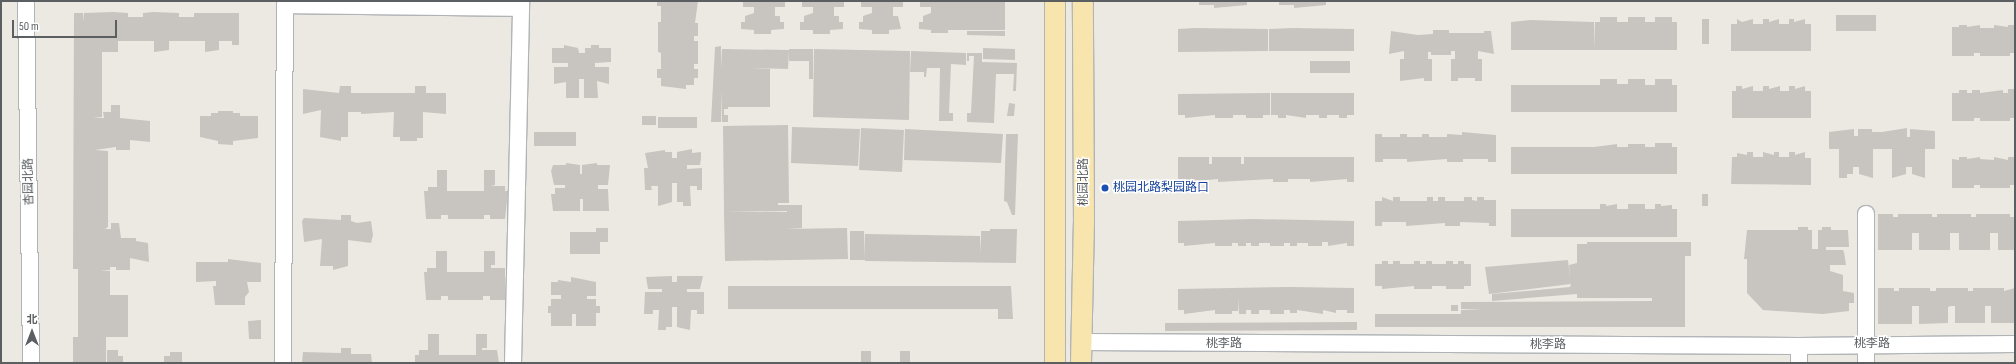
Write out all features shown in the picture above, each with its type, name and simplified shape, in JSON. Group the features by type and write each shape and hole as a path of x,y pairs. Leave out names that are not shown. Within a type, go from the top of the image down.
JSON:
{"main road":[{"path":"1055,1 1055,363"},
{"name":"桃园北路","path":"1081,363 1084,221 1083,1"}],"street":[{"name":"杏园北路","path":"26,1 32,363"},
{"path":"283,363 285,5 521,5 513,363"},
{"path":"1866,214 1866,363"},
{"name":"桃李路","path":"1081,342 1799,346 1866,344 2015,344"},
{"path":"1799,346 1799,363"}],"building":[{"path":"657,1 698,1 695,23 698,23 698,36 694,36 694,41 698,41 698,64 694,64 694,69 698,69 698,78 694,78 694,85 686,85 686,89 661,86 661,78 657,78 657,69 661,69 661,53 658,52 658,22 661,22 661,6 657,6"},
{"path":"743,1 785,1 785,7 775,7 775,16 780,16 780,22 784,22 784,29 771,30 771,34 754,34 754,30 741,29 741,22 745,22 745,16 754,13 754,7 743,7"},
{"path":"802,1 844,1 844,7 834,7 834,16 839,16 839,22 843,22 843,29 830,30 830,34 813,34 813,30 800,30 800,22 804,22 804,16 813,13 813,7 802,7"},
{"path":"861,1 903,1 903,7 893,7 893,16 898,16 901,29 889,30 889,34 872,34 872,30 859,29 859,22 863,22 863,16 872,13 872,7 861,7"},
{"path":"920,1 1005,1 1005,30 948,30 948,33 931,33 931,30 919,29 919,22 923,22 923,16 931,13 931,7 920,7"},
{"path":"1199,1 1247,1 1247,5 1214,8 1214,5 1199,5"},
{"path":"1279,1 1326,1 1326,5 1294,8 1294,5 1279,5"},
{"path":"153,12 179,13 179,17 194,17 194,13 239,13 239,45 232,45 232,41 219,41 219,50 205,52 205,41 169,41 169,50 154,52 154,41 118,41 118,52 102,52 102,117 93,118 104,118 103,112 111,112 111,105 120,105 120,118 150,121 150,142 130,140 130,150 116,150 116,147 95,150 108,151 108,227 105,229 111,229 111,223 119,223 121,238 136,238 136,241 148,243 149,262 130,258 130,270 116,270 116,267 110,267 110,270 100,270 110,271 110,295 128,295 128,337 106,337 106,363 73,363 73,337 78,337 78,269 73,269 74,13 83,13 84,22 84,13 128,13 128,17 143,17 143,13"},
{"path":"1836,15 1876,15 1876,31 1836,31"},
{"path":"1600,17 1617,17 1617,22 1628,22 1628,17 1645,17 1645,22 1655,22 1655,17 1672,17 1672,22 1677,22 1677,50 1595,50 1595,22 1600,22"},
{"path":"1702,19 1709,19 1709,44 1702,44"},
{"path":"1737,19 1742,22 1753,19 1753,24 1763,24 1763,19 1769,19 1769,22 1779,19 1779,24 1789,24 1789,19 1794,19 1794,22 1805,19 1805,24 1811,24 1811,51 1731,51 1731,24 1737,24"},
{"path":"1530,20 1594,22 1595,50 1511,50 1511,22"},
{"path":"1959,25 1967,25 1967,27 1980,25 1980,28 1994,28 1994,25 2008,27 2008,25 2015,25 2015,53 2010,53 2010,56 1980,56 1980,53 1974,53 1974,56 1952,56 1952,27 1959,27"},
{"path":"1178,29 1268,29 1268,51 1178,52"},
{"path":"1269,29 1354,29 1354,51 1269,51"},
{"path":"1433,30 1449,30 1449,33 1484,33 1484,31 1491,31 1494,54 1478,51 1478,59 1482,59 1482,81 1475,81 1475,78 1458,78 1458,81 1451,81 1451,59 1455,59 1455,51 1451,51 1451,55 1431,55 1431,52 1428,52 1428,59 1432,59 1432,81 1424,81 1424,78 1400,81 1400,59 1404,59 1404,51 1389,54 1391,31 1418,35 1433,34"},
{"path":"967,31 1005,31 1005,36 967,35"},
{"path":"564,45 578,48 579,53 585,53 585,48 591,48 591,45 599,45 599,48 611,48 611,62 595,63 595,67 609,67 609,84 597,81 598,98 584,98 584,79 579,79 579,98 566,98 566,82 554,84 554,67 568,67 568,63 552,63 552,48 564,48"},
{"path":"721,46 721,68 722,49 789,50 788,69 751,68 770,69 770,107 728,107 728,109 724,109 724,115 728,115 728,122 722,122 721,90 721,122 711,122 715,47"},
{"path":"983,48 1015,49 1015,60 983,59"},
{"path":"789,49 813,49 813,79 809,79 809,61 789,61"},
{"path":"814,49 910,51 909,120 813,117"},
{"path":"911,51 966,53 966,65 951,64 949,113 953,113 953,121 939,121 940,68 927,68 926,77 924,77 924,72 910,72"},
{"path":"967,53 982,53 982,62 1017,63 1016,91 1013,91 1014,74 996,74 994,123 967,122 967,113 971,113 974,56 969,56 969,61 967,61"},
{"path":"1310,61 1350,61 1350,73 1310,73"},
{"path":"1600,79 1617,79 1617,84 1628,84 1628,79 1645,79 1645,85 1655,85 1655,79 1672,79 1672,85 1677,85 1677,112 1511,112 1511,85 1600,85"},
{"path":"340,86 351,86 351,93 415,93 415,86 426,86 426,93 446,93 446,114 423,112 423,138 417,138 417,141 400,141 400,137 393,137 394,112 361,114 361,112 348,112 348,137 341,137 341,141 320,137 321,110 303,114 303,89 339,93"},
{"path":"1736,86 1742,86 1742,89 1753,86 1753,91 1763,91 1763,86 1769,86 1769,89 1780,86 1780,91 1789,91 1789,86 1795,86 1795,89 1805,86 1805,91 1811,91 1811,118 1732,118 1732,91 1736,91"},
{"path":"2008,89 2015,89 2015,118 2010,118 2010,121 1980,121 1980,118 1974,118 1974,121 1952,121 1952,93 1959,93 1959,90 1967,90 1967,93 1972,93 1972,90 1980,90 1980,93 2003,90 2003,93 2008,93"},
{"path":"1270,93 1270,115 1263,115 1263,118 1246,118 1246,115 1233,115 1233,118 1215,118 1215,115 1185,118 1185,115 1178,115 1178,94"},
{"path":"1271,93 1354,93 1354,115 1347,115 1347,118 1339,118 1339,115 1327,115 1327,118 1319,118 1319,115 1306,115 1306,118 1286,115 1286,118 1278,118 1278,115 1271,115"},
{"path":"1009,103 1015,104 1014,116 1007,116"},
{"path":"218,111 233,111 233,113 240,113 240,116 258,116 258,138 233,141 233,145 218,144 218,141 200,137 200,116 211,116 211,113 218,113"},
{"path":"642,116 656,116 656,125 642,125"},
{"path":"658,117 697,117 697,128 658,128"},
{"path":"788,125 789,203 778,203 778,205 802,205 802,228 786,229 847,228 848,259 725,261 724,212 723,126","holes":["787,211 787,212 724,212"]},
{"path":"792,127 860,129 858,166 791,163"},
{"path":"861,128 904,130 902,172 859,170"},
{"path":"1907,128 1907,137 1910,137 1910,129 1935,131 1935,149 1925,149 1925,178 1912,174 1912,167 1906,167 1906,174 1892,178 1892,149 1873,149 1873,178 1859,174 1859,167 1853,167 1853,174 1847,174 1847,178 1839,178 1839,149 1829,149 1829,132 1854,129 1854,136 1858,136 1858,129 1872,129 1872,132 1882,132"},
{"path":"905,129 1003,134 1001,163 904,160"},
{"path":"534,132 576,132 576,146 534,146"},
{"path":"1462,132 1496,135 1496,162 1488,162 1488,159 1463,159 1463,162 1447,162 1447,159 1407,162 1407,159 1383,159 1383,162 1375,162 1375,134 1382,134 1382,137 1400,137 1400,134 1407,134 1407,137 1422,137 1422,134 1429,134 1429,137 1447,137 1447,134 1462,135"},
{"path":"1006,134 1018,134 1015,215 1012,215 1007,202 1004,201"},
{"path":"1655,143 1672,143 1672,147 1677,147 1677,174 1511,174 1511,147 1594,147 1617,144 1617,147 1628,147 1628,144 1645,144 1645,147 1655,147"},
{"path":"692,149 692,153 701,152 700,165 687,165 687,169 702,168 702,190 697,190 697,186 690,186 691,206 683,206 683,202 677,202 677,183 672,183 672,202 658,206 658,186 651,186 652,190 645,190 644,168 648,168 645,153 665,150 665,152 672,152 672,158 677,158 677,152"},
{"path":"1747,152 1753,152 1753,157 1763,157 1763,152 1774,155 1774,152 1779,152 1779,157 1789,157 1789,152 1795,152 1795,155 1805,152 1805,158 1811,158 1811,185 1731,184 1732,157 1737,157 1737,153 1747,155"},
{"path":"1178,157 1209,157 1209,164 1212,164 1212,157 1241,157 1241,164 1244,164 1244,157 1354,157 1354,182 1347,182 1347,179 1310,182 1310,179 1288,179 1288,182 1273,182 1273,179 1218,182 1218,179 1186,182 1186,179 1178,179"},
{"path":"1959,157 1967,157 1967,159 1980,157 1980,159 1994,160 1994,157 2008,160 2008,157 2015,157 2015,185 2010,185 2010,188 1980,188 1980,185 1974,185 1974,188 1952,188 1952,159 1959,160"},
{"path":"566,163 580,165 580,174 582,174 582,165 597,163 597,165 610,165 608,185 598,185 598,189 608,189 609,211 583,211 583,199 580,199 580,211 553,211 551,194 555,194 555,188 565,188 565,185 554,185 551,171 553,165 566,165"},
{"path":"437,170 447,170 447,191 484,191 484,170 495,170 495,185 491,186 505,186 505,191 508,191 505,219 490,219 490,215 484,215 484,219 448,219 448,215 441,215 441,219 426,219 424,191 428,191 428,187 437,187"},
{"path":"1702,194 1708,194 1708,206 1702,206"},
{"path":"1382,197 1393,201 1393,197 1400,197 1400,201 1427,201 1427,197 1433,197 1433,201 1438,201 1438,197 1445,197 1445,201 1464,201 1464,197 1472,197 1472,200 1477,201 1477,197 1484,197 1484,200 1496,200 1496,226 1489,226 1489,223 1460,222 1460,226 1445,226 1445,223 1406,226 1406,222 1382,222 1382,226 1375,226 1375,201 1382,201"},
{"path":"1600,204 1606,204 1606,206 1617,204 1617,209 1628,209 1628,204 1645,204 1645,209 1655,209 1655,204 1661,204 1661,206 1672,205 1672,209 1677,209 1677,237 1511,237 1511,209 1600,209"},
{"path":"1878,214 1893,214 1893,217 1898,217 1898,214 1932,214 1932,217 1937,217 1937,214 1971,214 1971,217 1976,217 1976,214 2010,214 2010,217 2015,217 2015,250 1998,250 1998,233 1990,233 1990,250 1959,250 1959,233 1950,233 1950,250 1919,250 1919,233 1912,233 1912,250 1878,250"},
{"path":"341,215 351,215 351,221 357,223 371,221 373,235 371,243 348,240 348,266 333,270 333,266 320,266 322,239 304,242 302,221 304,218 341,220"},
{"path":"1253,219 1354,221 1354,246 1347,246 1347,243 1328,246 1328,242 1322,242 1322,246 1308,246 1308,243 1297,243 1297,246 1290,246 1290,243 1284,243 1284,246 1270,246 1270,243 1259,243 1259,246 1251,246 1251,243 1246,243 1246,246 1238,246 1238,243 1232,243 1232,246 1215,246 1215,243 1184,246 1184,243 1178,243 1178,221"},
{"path":"1798,227 1808,227 1808,230 1812,230 1812,249 1818,249 1818,230 1822,230 1822,227 1831,227 1831,230 1848,230 1849,247 1826,247 1826,250 1843,250 1844,252 1846,265 1830,265 1830,271 1843,275 1843,291 1854,293 1854,303 1849,303 1849,311 1823,314 1763,310 1747,293 1747,259 1744,259 1747,230 1798,230"},
{"path":"596,228 608,228 608,242 600,242 600,254 570,254 570,232 596,232"},
{"path":"990,229 1017,229 1016,263 865,261 865,234 980,236 981,254 981,231 990,231"},
{"path":"850,231 864,231 865,260 850,260"},
{"path":"1587,242 1691,242 1691,256 1685,256 1685,298 1577,298 1577,244 1587,244"},
{"path":"436,251 447,251 447,272 484,272 484,251 495,251 495,265 491,265 491,268 505,268 505,300 490,300 490,296 483,296 483,300 448,300 448,296 441,296 441,300 426,300 424,272 427,272 427,268 436,268"},
{"path":"228,259 261,263 261,282 247,282 249,292 245,297 245,305 215,305 213,286 216,286 216,281 196,282 196,262 228,262"},
{"path":"1568,260 1570,279 1569,265 1577,263 1577,294 1492,301 1492,294 1570,287 1571,284 1489,294 1485,267"},
{"path":"1382,261 1388,261 1388,264 1393,264 1393,261 1400,261 1400,264 1414,264 1414,261 1420,261 1420,264 1426,264 1426,261 1432,261 1432,264 1446,264 1446,261 1453,261 1453,264 1458,264 1458,261 1464,261 1464,264 1471,264 1471,286 1464,286 1464,289 1446,289 1446,286 1432,286 1432,289 1414,289 1414,286 1382,289 1382,286 1375,286 1375,264 1382,264"},
{"path":"672,276 672,282 677,282 677,276 703,276 700,289 687,289 687,292 704,292 704,314 697,314 697,310 691,310 690,330 677,327 677,307 672,307 672,327 666,327 666,330 658,330 659,310 653,310 653,314 644,314 645,292 662,292 662,289 648,289 646,277"},
{"path":"571,277 596,282 596,296 587,296 587,299 596,299 596,306 600,306 600,313 596,313 596,326 576,326 576,314 572,314 572,326 551,326 551,313 548,313 548,306 551,306 551,299 561,299 561,295 551,295 551,282 558,282 558,280 571,282"},
{"path":"728,286 1011,286 1013,319 998,319 998,309 728,309"},
{"path":"1291,287 1354,288 1354,313 1347,313 1347,310 1336,310 1336,313 1323,310 1323,314 1297,310 1297,313 1290,313 1290,310 1284,310 1284,314 1270,314 1270,310 1259,310 1259,314 1251,314 1251,310 1246,310 1246,314 1239,314 1238,298 1238,311 1232,311 1232,314 1215,314 1215,310 1184,314 1184,310 1178,310 1178,289"},
{"path":"1878,288 1894,288 1894,291 1899,291 1899,288 1930,288 1930,291 1936,291 1936,288 1968,288 1968,291 1973,291 1973,288 2004,288 2004,291 2015,288 2015,323 1991,323 1991,306 1985,306 1985,323 1955,323 1955,306 1951,306 1948,307 1948,323 1919,324 1919,306 1912,306 1912,324 1878,324"},
{"path":"1652,298 1685,298 1685,327 1375,327 1375,314 1461,314 1461,310 1483,310 1461,309 1461,302 1652,301"},
{"path":"1451,305 1458,305 1458,311 1451,311"},
{"path":"261,320 261,339 249,339 248,321"},
{"path":"1357,322 1357,330 1165,331 1165,323"},
{"path":"428,334 439,334 439,355 476,355 476,334 487,334 487,348 482,348 482,350 497,350 499,363 415,363 415,355 419,355 419,350 428,350"},
{"path":"341,348 351,348 351,354 371,354 372,363 302,363 303,352 341,353"},
{"path":"107,350 118,350 118,356 123,356 123,363 107,363"},
{"path":"861,351 871,351 871,363 861,363"},
{"path":"900,351 910,351 910,363 900,362"},
{"path":"170,352 182,352 182,363 164,363 164,356 170,356"}],"place":[{"name":"桃园北路梨园路口","path":"1105,188"}]}
